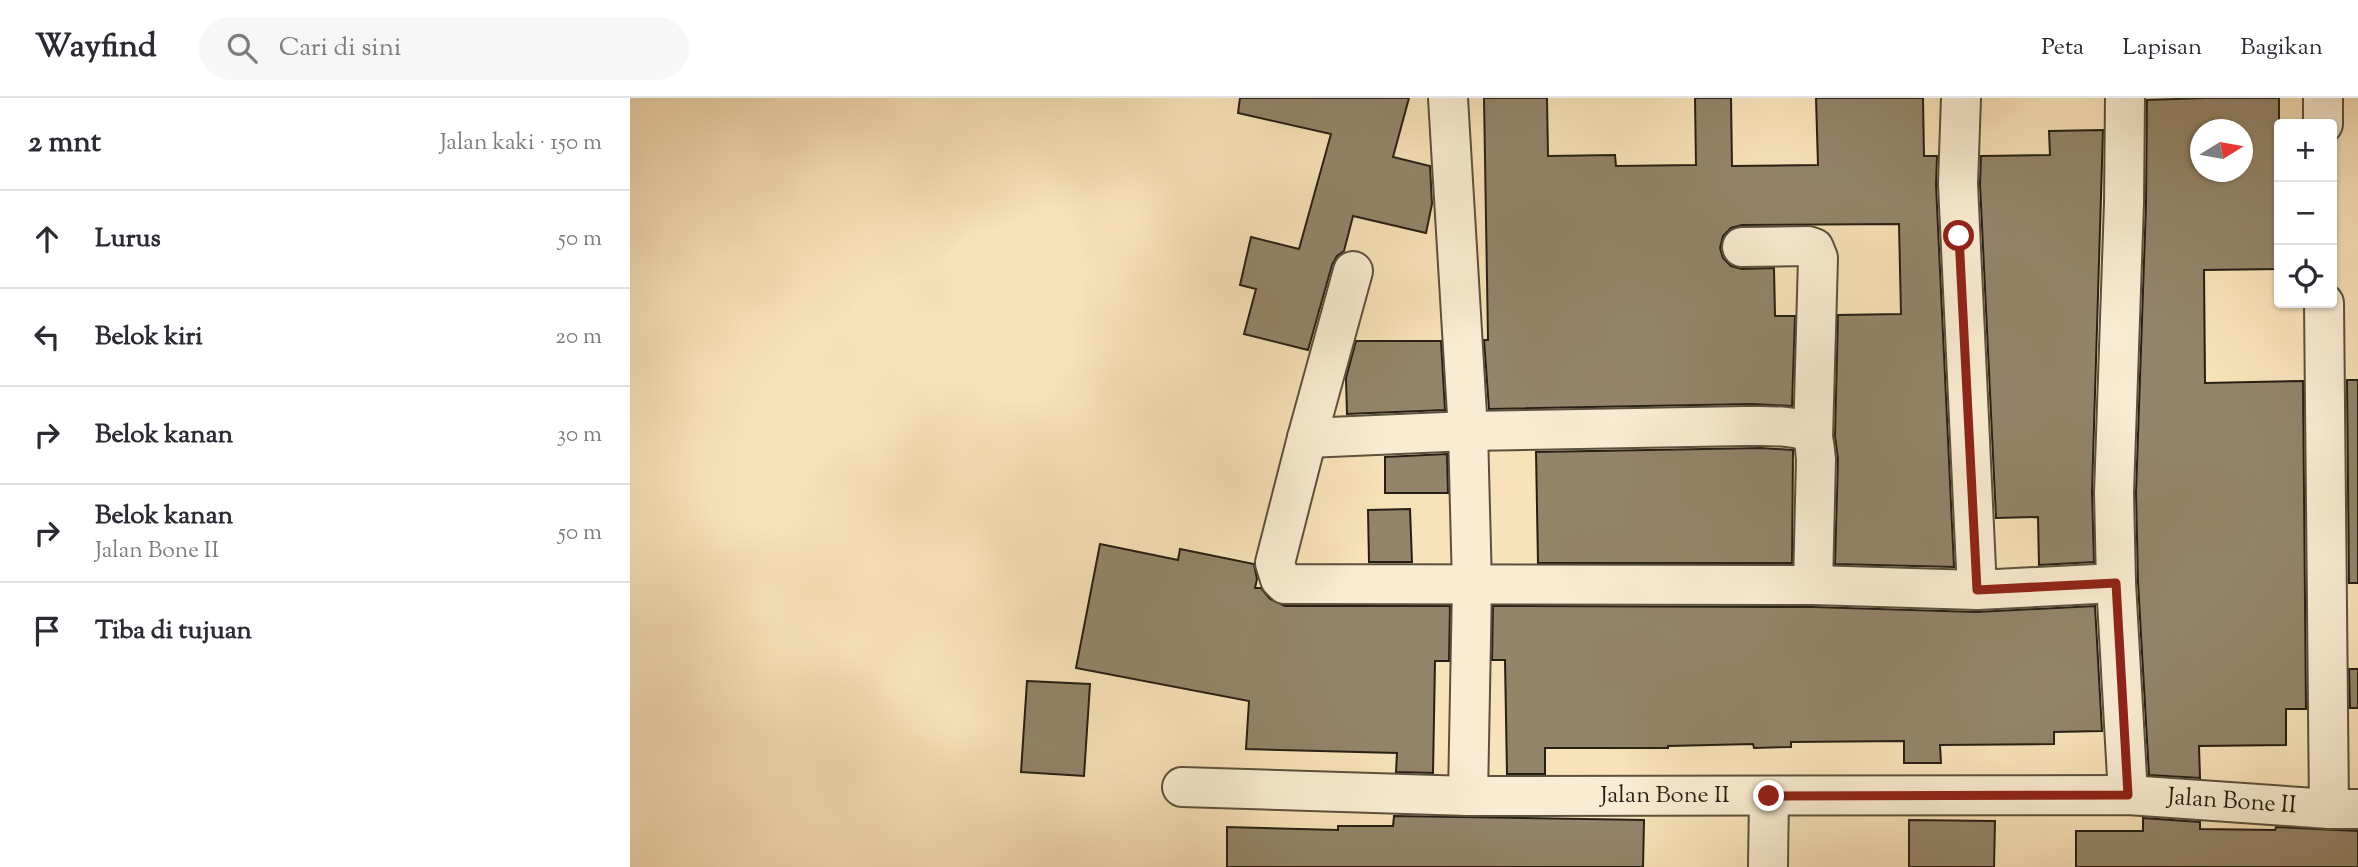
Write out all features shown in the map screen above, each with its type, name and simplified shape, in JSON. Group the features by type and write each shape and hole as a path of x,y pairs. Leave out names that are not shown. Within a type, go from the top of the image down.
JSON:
{"street":[{"path":"1448,98 1468,432 1472,586 1468,796"},
{"path":"1961,98 1958,197 1977,590"},
{"path":"2125,98 2124,203 2113,493 2128,795"},
{"path":"2323,98 2323,119"},
{"path":"1742,247 1808,246 1814,248 1818,258 1813,438 1816,458 1813,585"},
{"path":"1353,271 1275,563 1280,579 1285,584 1813,585 1977,590 2116,583"},
{"path":"2324,308 2342,599 2343,809"},
{"path":"1307,438 1746,426 1790,428 1808,432 1813,438"},
{"name":"Jalan Bone II","path":"1182,787 1468,796 2128,795 2343,809"},
{"path":"1768,867 1769,796"}],"building":[{"path":"1240,98 1409,98 1393,157 1430,166 1432,204 1426,233 1353,216 1344,251 1332,265 1308,350 1244,334 1256,289 1240,285 1251,237 1299,249 1331,134 1238,113"},
{"path":"1484,98 1547,98 1548,156 1615,155 1616,166 1696,165 1695,98 1731,98 1732,166 1818,165 1816,98 1923,98 1924,156 1937,156 1936,185 1954,567 1835,564 1838,315 1901,314 1899,224 1742,225 1731,228 1723,236 1720,248 1723,258 1731,266 1742,269 1774,268 1775,316 1795,316 1792,406 1752,404 1489,409 1484,340 1488,340"},
{"path":"2279,98 2279,119 2274,119 2274,269 2204,270 2205,383 2303,381 2306,709 2286,709 2286,745 2199,746 2200,778 2149,775 2138,582 2136,493 2147,100"},
{"path":"2103,130 2092,492 2094,562 2039,565 2038,517 1996,518 1980,184 1981,156 2050,155 2049,131"},
{"path":"1356,341 1441,341 1445,410 1347,414 1346,378"},
{"path":"2347,380 2358,380 2358,583 2349,583"},
{"path":"1761,448 1793,450 1792,563 1538,563 1536,452"},
{"path":"1447,454 1448,493 1385,493 1385,457"},
{"path":"1410,509 1412,562 1369,562 1368,510"},
{"path":"1100,544 1178,560 1180,549 1254,564 1257,579 1255,588 1261,588 1270,599 1285,606 1450,606 1449,661 1435,661 1433,773 1396,772 1397,753 1246,749 1249,701 1076,668"},
{"path":"1493,606 1813,607 1976,612 2095,606 2102,731 2054,732 2054,744 1940,745 1941,763 1904,763 1904,741 1791,742 1791,747 1754,748 1753,744 1668,748 1545,748 1545,774 1507,774 1505,660 1492,660"},
{"path":"2349,669 2358,669 2358,708 2350,708"},
{"path":"1027,681 1090,684 1084,776 1021,772"},
{"path":"1394,816 1644,820 1643,867 1227,867 1227,827 1338,830 1338,826 1393,826"},
{"path":"2143,818 2200,822 2200,829 2275,830 2276,827 2358,831 2358,867 2076,867 2076,831 2143,831"},
{"path":"1909,820 1995,821 1994,867 1909,867"}],"route":[{"path":"1769,796 2128,795 2116,583 1977,590 1959,236"}]}
